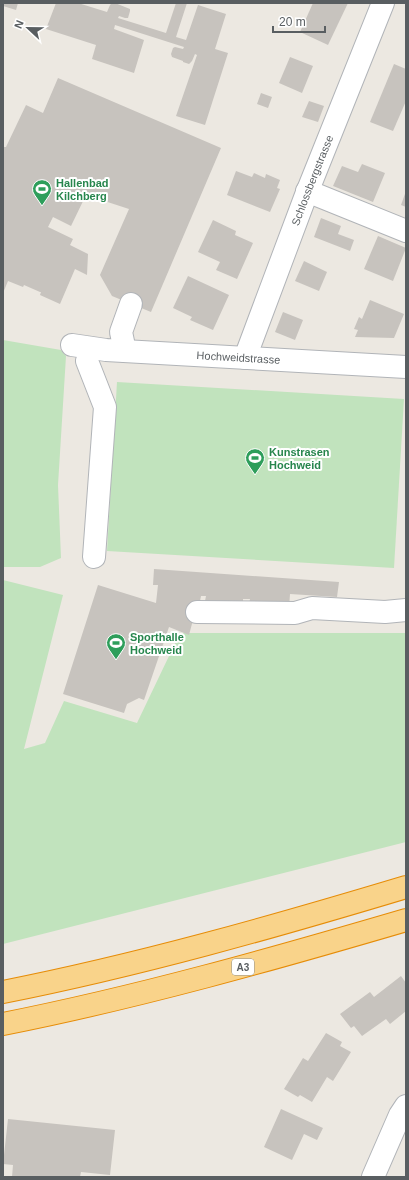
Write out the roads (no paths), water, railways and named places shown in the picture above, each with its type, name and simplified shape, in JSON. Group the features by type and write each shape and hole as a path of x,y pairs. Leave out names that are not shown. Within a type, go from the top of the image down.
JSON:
{"highway":[{"path":"3,992 91,973 216,941 406,887"},
{"name":"A3","path":"3,1024 80,1008 179,984 406,920"}],"street":[{"name":"Schlossbergstrasse","path":"245,358 307,191 383,3"},
{"path":"307,191 406,231"},
{"path":"125,351 121,332 131,304"},
{"name":"Hochweidstrasse","path":"72,345 106,350 406,367"},
{"path":"87,361 105,407 94,557"},
{"path":"197,612 295,613 312,608 385,612 406,610"},
{"path":"373,1177 400,1115 406,1106"}],"place":[{"name":"Hallenbad Kilchberg","path":"42,206"},
{"name":"Kunstrasen Hochweid","path":"255,475"},
{"name":"Sporthalle Hochweid","path":"116,660"}]}
